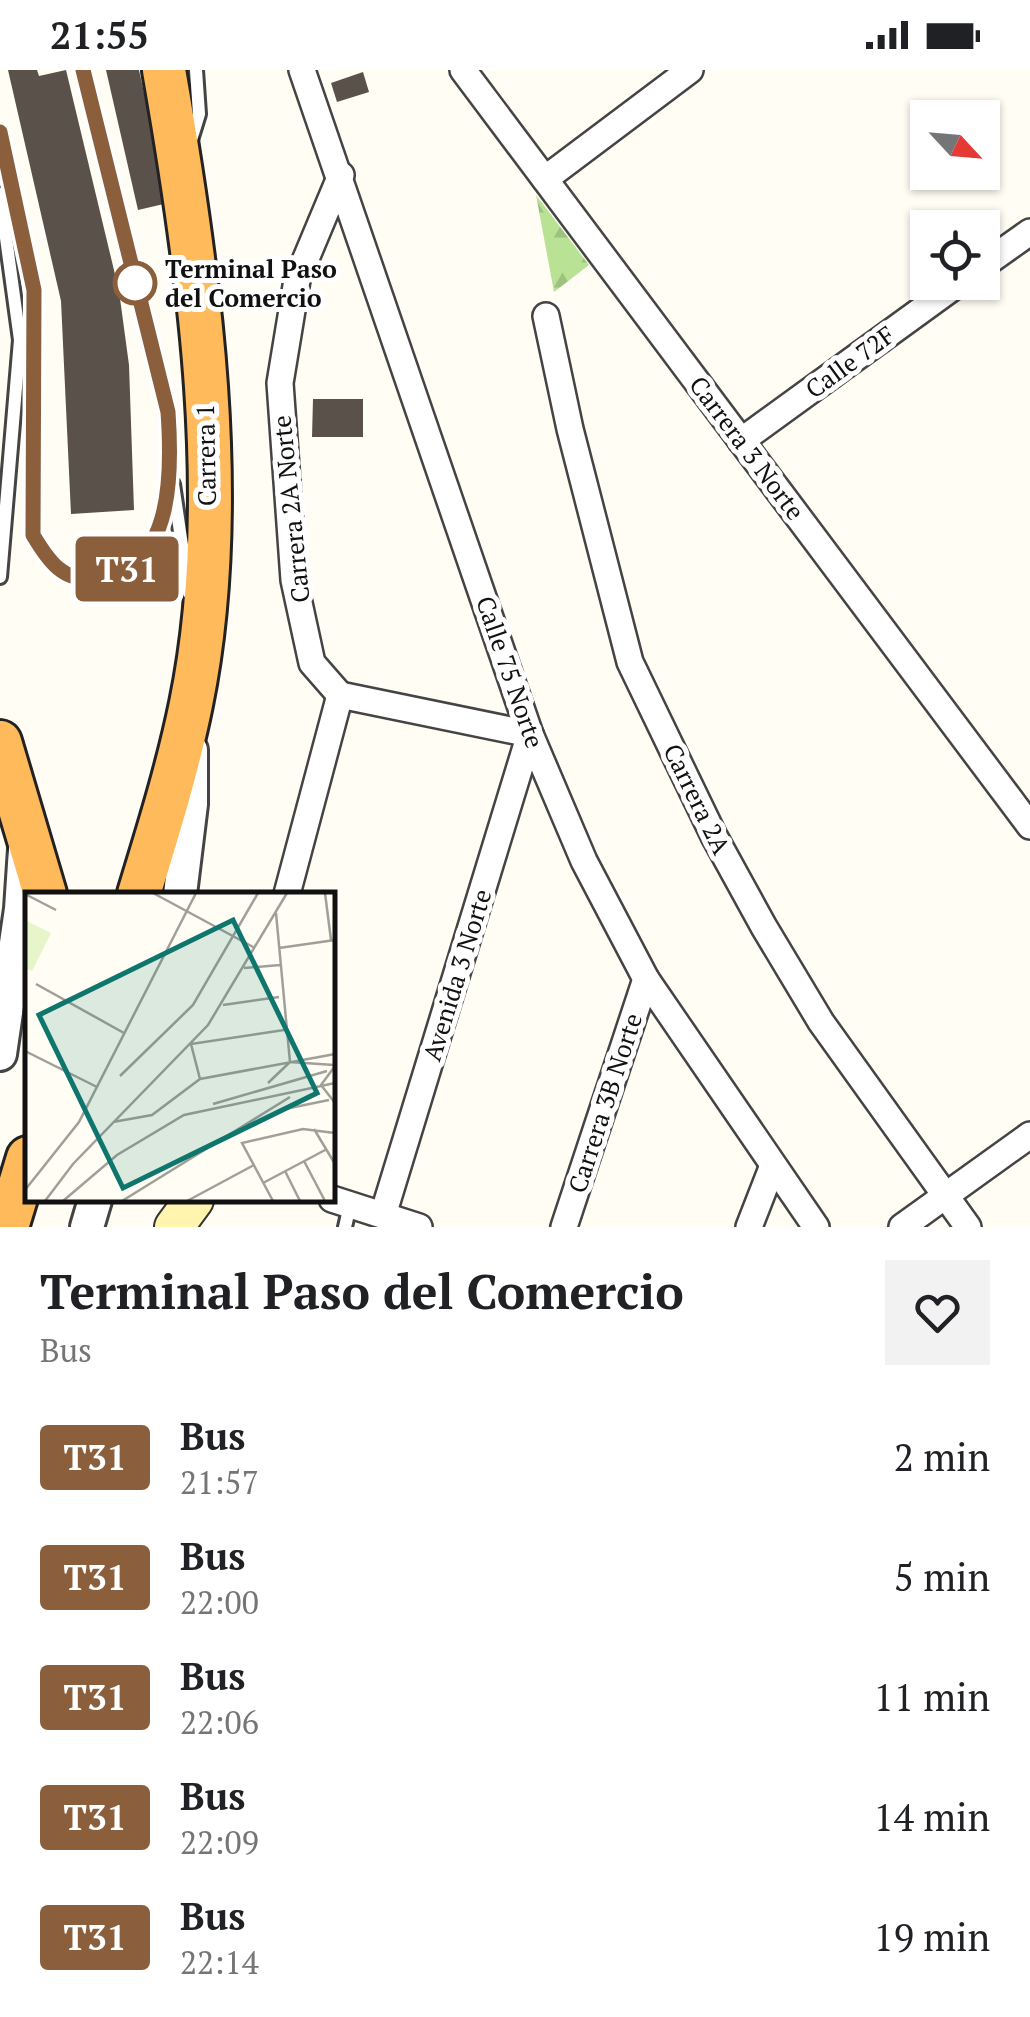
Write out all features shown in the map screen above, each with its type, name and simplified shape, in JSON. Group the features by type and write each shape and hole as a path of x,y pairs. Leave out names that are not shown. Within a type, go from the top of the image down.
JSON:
{"highway":[{"name":"Carrera 1","path":"140,892 192,702 208,536 204,356 164,70"},
{"path":"0,742 28,824 45,892"},
{"path":"7,1227 25,1168"},
{"path":"38,1227 45,1202"}],"main road":[{"path":"174,1227 193,1202"}],"street":[{"name":"Calle 75 Norte","path":"302,70 530,734 584,861 646,979 816,1227"},
{"name":"Carrera 3 Norte","path":"463,70 1030,826"},
{"path":"545,179 690,70"},
{"name":"Carrera 2A Norte","path":"340,695 312,663 294,580 280,382 298,280 341,175"},
{"path":"1000,253 1030,232"},
{"name":"Calle 72F","path":"741,440 935,300"},
{"name":"Carrera 2A","path":"546,316 570,429 630,662 714,836 764,927 821,1022 968,1227"},
{"path":"288,892 340,695 530,734"},
{"path":"180,892 191,804 192,702"},
{"name":"Avenida 3 Norte","path":"383,1216 530,734"},
{"path":"0,1054 22,909 28,824"},
{"name":"Carrera 3B Norte","path":"564,1227 646,979"},
{"path":"902,1227 1030,1134"},
{"path":"749,1227 772,1168"},
{"path":"87,1227 94,1202"},
{"path":"196,1227 204,1202"},
{"path":"342,1210 419,1227"}],"lane":[{"path":"82,70 168,412 180,554 200,638"},
{"path":"181,171 199,114 196,70"},
{"path":"0,133 34,290 33,535 52,566 78,580 122,573 140,559 164,511 172,467"},
{"path":"0,194 20,340 0,578"}],"green space":[{"path":"536,195 589,265 554,292"}],"building":[{"name":"Terminal Paso del Comercio","path":"8,70 37,70 39,76 66,70 119,291 129,365 134,510 71,514 61,301"},
{"name":"Terminal Paso del Comercio","path":"106,70 139,70 168,203 138,210"},
{"path":"363,72 369,92 337,102 331,83"},
{"path":"313,399 363,399 363,437 312,437"}],"bus line":[{"name":"T31","path":"0,132 34,290 33,535 52,566 78,580 122,573 140,559 154,539 164,511 172,467 168,412 114,208 83,70"}],"place":[{"name":"Terminal Paso del Comercio","path":"135,283"}]}
